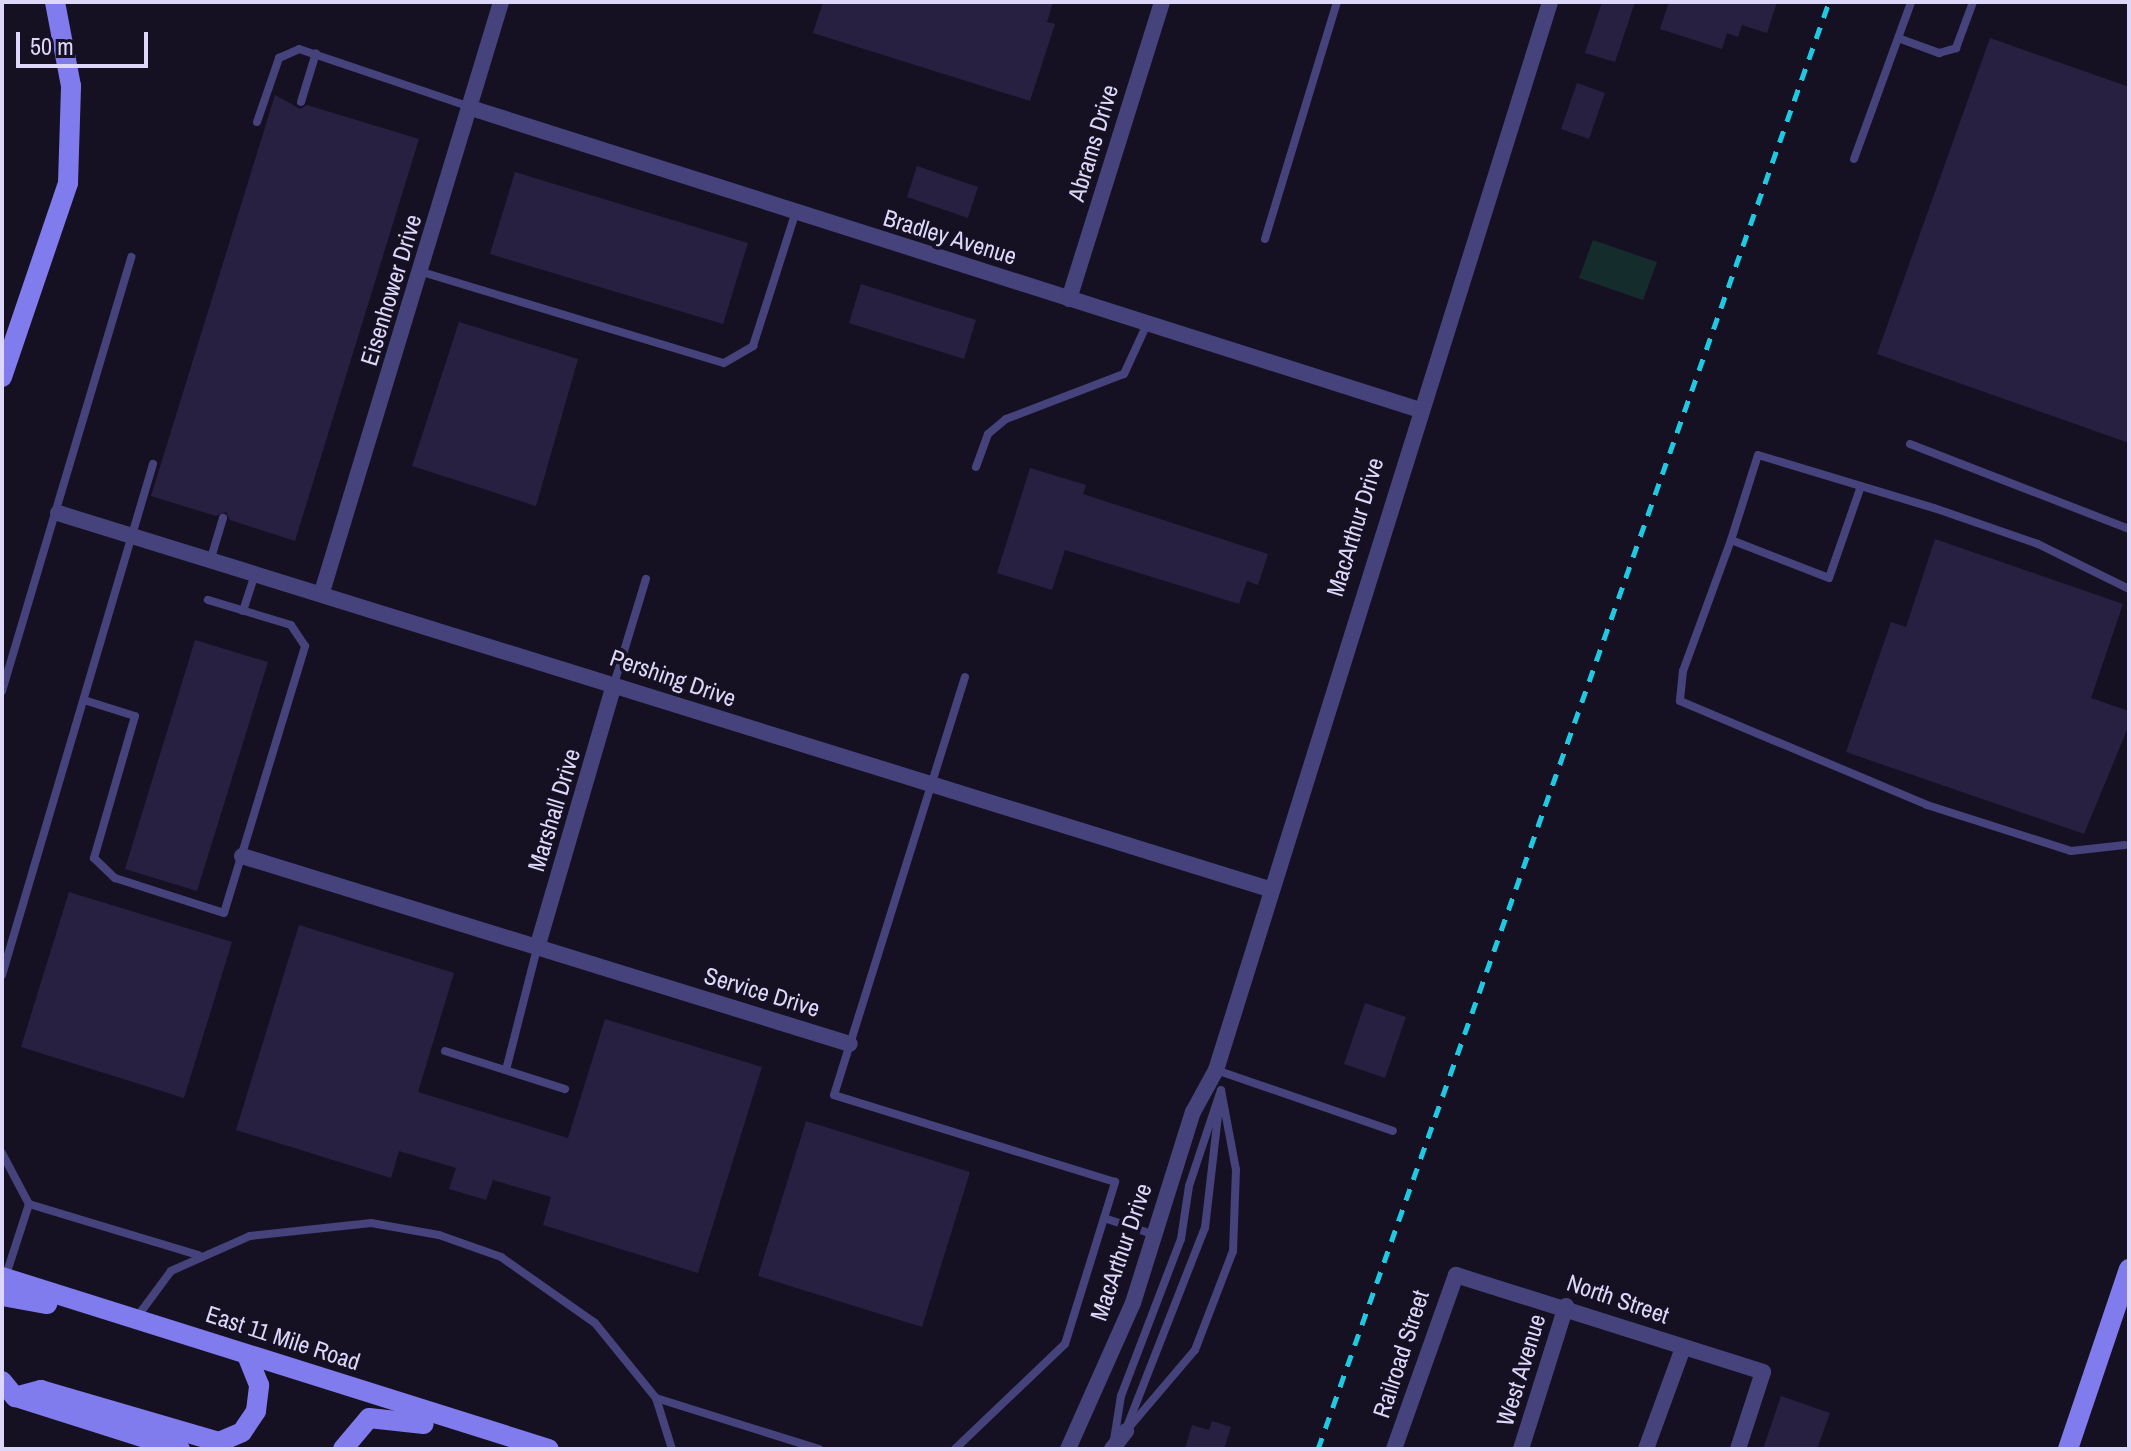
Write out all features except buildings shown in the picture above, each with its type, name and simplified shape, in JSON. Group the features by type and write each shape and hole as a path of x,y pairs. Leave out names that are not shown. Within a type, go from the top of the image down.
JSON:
{"main road":[{"path":"2,377 68,183 71,86 55,2"},
{"path":"2068,1449 2129,1269"},
{"name":"East 11 Mile Road","path":"3,1284 99,1307 549,1449"},
{"path":"6,1390 41,1390 200,1440 228,1441 247,1426 258,1403 247,1355"},
{"path":"6,1390 180,1449"},
{"path":"343,1449 356,1426 378,1415 504,1449"}],"street":[{"name":"Eisenhower Drive","path":"322,592 422,272 501,2"},
{"name":"Abrams Drive","path":"1069,299 1162,2"},
{"name":"MacArthur Drive","path":"1068,1449 1155,1235 1193,1112 1216,1070 1417,409 1550,2"},
{"name":"Bradley Avenue","path":"471,108 795,214 1417,409"},
{"name":"Pershing Drive","path":"58,513 255,571 931,786 1272,890"},
{"name":"Marshall Drive","path":"537,948 614,685"},
{"name":"Service Drive","path":"242,856 850,1044"},
{"path":"1216,1070 1221,1090"},
{"name":"North Street","path":"1456,1275 1566,1306 1683,1348 1763,1372 1738,1449"},
{"name":"Railroad Street","path":"1394,1449 1456,1275"},
{"name":"West Avenue","path":"1521,1449 1566,1306"},
{"path":"1646,1449 1683,1348"},
{"path":"1113,1447 1126,1431"}],"lane":[{"path":"1265,239 1337,2"},
{"path":"1854,159 1911,2"},
{"path":"1898,38 1939,53 1956,48 1973,2"},
{"path":"257,122 279,58 294,50 316,53 471,108"},
{"path":"301,102 316,53"},
{"path":"422,272 724,363 753,346 795,214"},
{"path":"2,691 58,513 131,257"},
{"path":"976,467 988,434 1006,419 1124,374 1147,324"},
{"path":"1910,444 2129,529"},
{"path":"2129,589 2038,544 1758,455 1683,671 1680,701 1927,805 2071,851 2127,846 2129,834"},
{"path":"2,975 87,701 153,464"},
{"path":"1731,540 1829,578 1861,486"},
{"path":"211,558 223,518"},
{"path":"243,611 255,571"},
{"path":"614,685 646,579"},
{"path":"87,701 135,716 94,858 115,878 224,913 305,646 296,628 208,600"},
{"path":"955,1449 1065,1344 1115,1182 834,1095 965,677"},
{"path":"506,1070 537,948"},
{"path":"445,1051 565,1089"},
{"path":"1216,1070 1393,1131"},
{"path":"1126,1431 1195,1350 1233,1251 1236,1170 1221,1090"},
{"path":"1126,1431 1205,1228 1221,1090"},
{"path":"1113,1447 1121,1396 1181,1239 1189,1186 1221,1090"},
{"path":"2,1153 29,1204 198,1255"},
{"path":"3,1284 29,1204"},
{"path":"1104,1218 1155,1235"},
{"path":"136,1319 160,1282 198,1255 250,1236 330,1224 453,1239 501,1257 566,1299 620,1348 656,1398 672,1449"},
{"path":"656,1398 819,1449"}],"green space":[{"path":"1593,240 1657,262 1643,300 1579,278"}],"railway":[{"path":"1318,1449 1829,2"}]}
